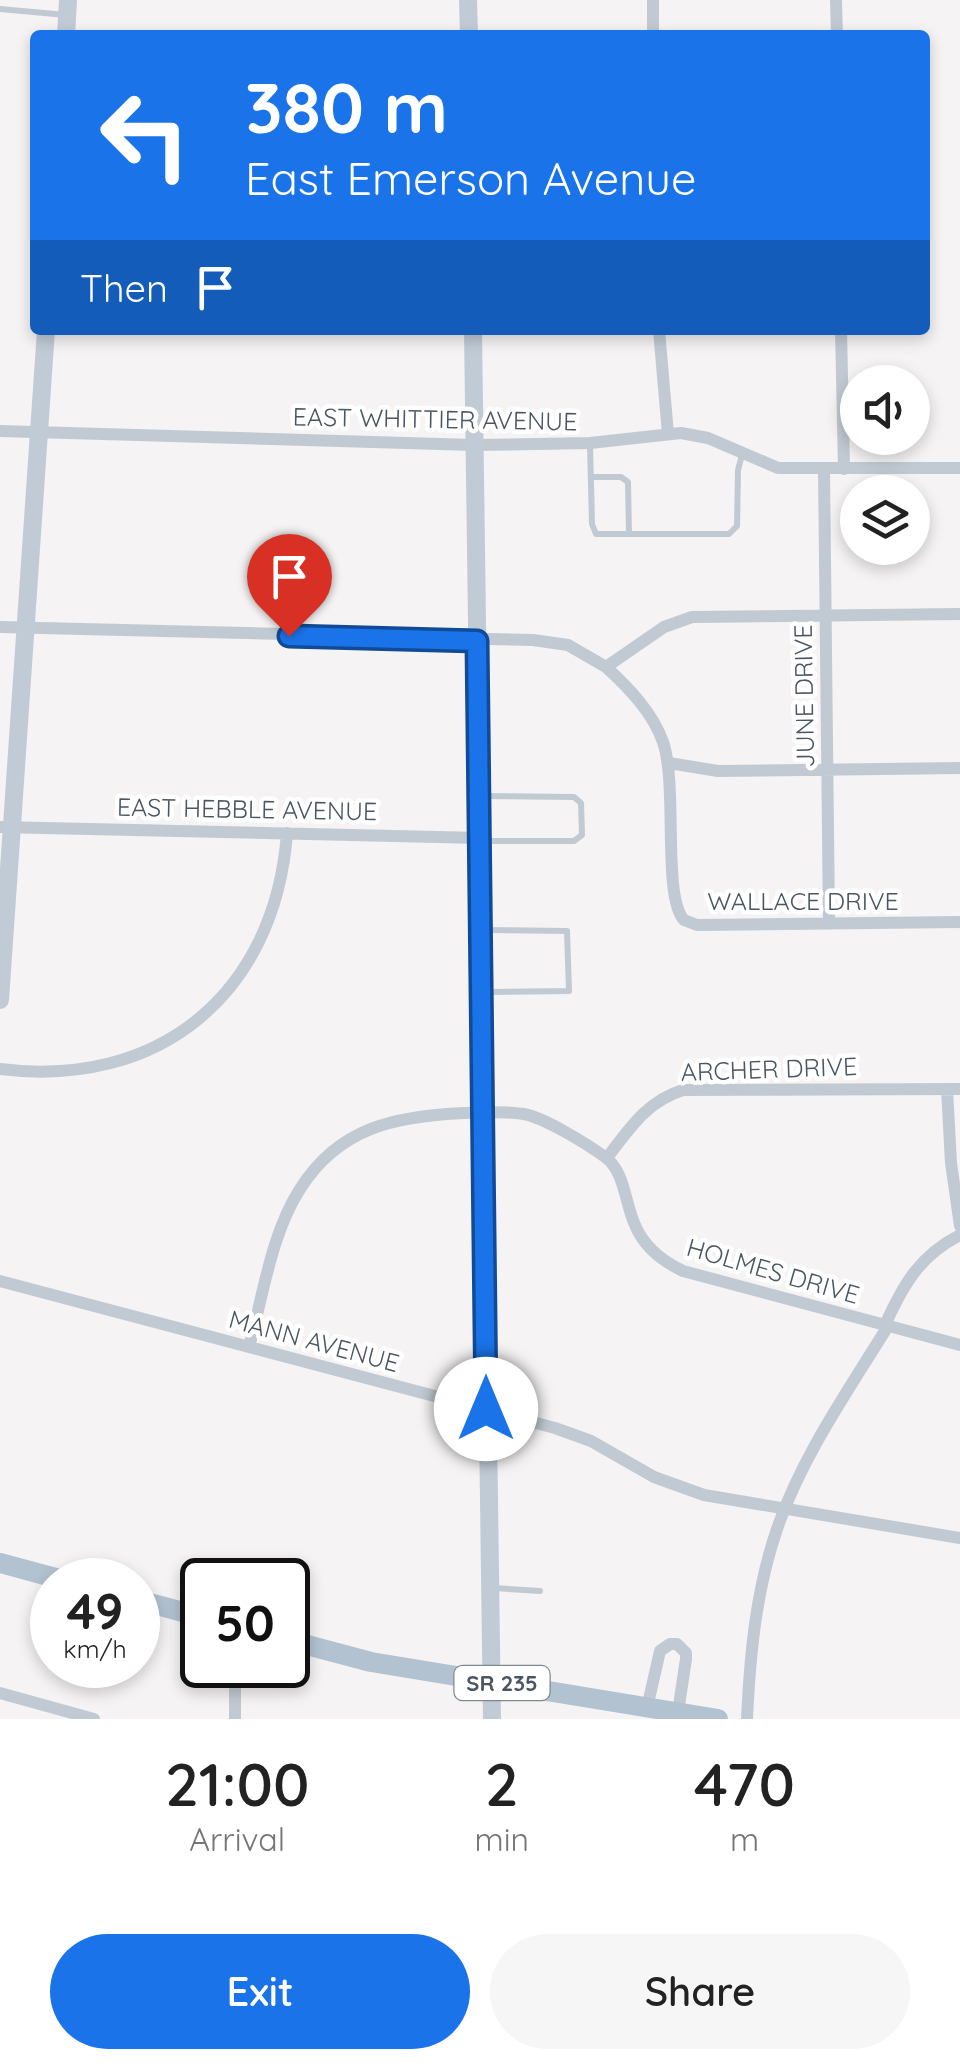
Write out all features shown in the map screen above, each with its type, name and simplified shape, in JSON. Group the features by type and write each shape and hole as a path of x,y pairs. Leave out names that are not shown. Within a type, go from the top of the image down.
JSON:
{"main road":[{"path":"468,0 469,30"},
{"path":"0,1000 6,826 46,335"},
{"path":"473,335 492,1719"},
{"path":"0,1564 30,1572"},
{"name":"SR 235","path":"310,1646 371,1662 718,1719"}],"street":[{"path":"653,0 653,30"},
{"path":"836,0 837,30"},
{"path":"658,335 668,434"},
{"path":"842,335 844,468 960,468"},
{"name":"EAST WHITTIER AVENUE","path":"0,431 474,445 590,444 668,434 696,435 778,468 844,468"},
{"name":"JUNE DRIVE","path":"824,469 829,923"},
{"path":"0,627 532,640 568,645 606,667 664,627 684,618 960,614"},
{"name":"WALLACE DRIVE","path":"606,667 649,716 663,740 669,762 674,901 680,916 697,925 960,922"},
{"path":"669,762 706,770 960,768"},
{"name":"EAST HEBBLE AVENUE","path":"6,826 480,838"},
{"path":"0,1069 51,1073 106,1066 156,1048 198,1020 233,986 261,941 280,890 287,833"},
{"name":"ARCHER DRIVE","path":"607,1158 647,1108 683,1090 953,1090"},
{"path":"953,1090 951,1163 960,1226"},
{"path":"250,1347 284,1220 300,1188 321,1162 352,1137 387,1122 421,1115 483,1112 532,1116 607,1158"},
{"name":"HOLMES DRIVE","path":"607,1158 618,1173 639,1234 653,1252 671,1265 695,1276 960,1345"},
{"path":"748,1719 756,1611 784,1509 916,1266 960,1235"},
{"name":"MANN AVENUE","path":"0,1281 578,1436 674,1485 724,1500 960,1538"},
{"path":"648,1708 660,1651 677,1644 686,1658 678,1712"},
{"path":"234,1688 235,1719"},
{"path":"0,1693 94,1719"}],"lane":[{"path":"0,9 68,8"},
{"path":"590,444 592,524 596,534 729,534 737,526 742,454"},
{"path":"591,476 621,477 628,482 629,534"},
{"path":"479,796 574,797 581,802 582,835 574,841 480,838"},
{"path":"481,930 567,931 568,991 482,992"},
{"path":"488,1587 540,1591"}],"route":[{"path":"289,636 477,641 486,1409"}]}
